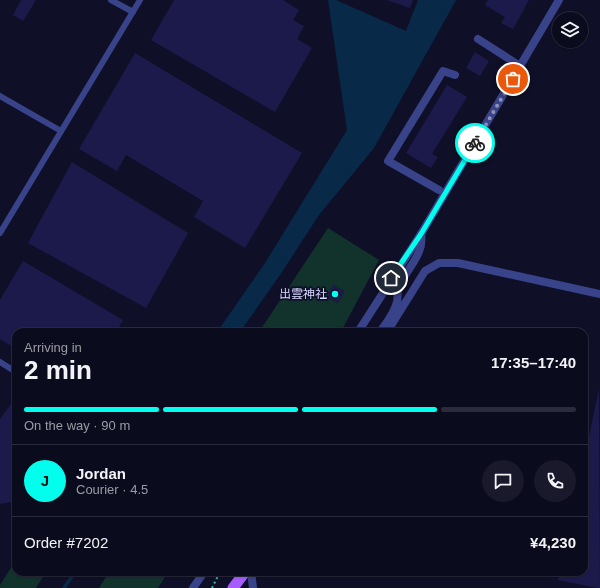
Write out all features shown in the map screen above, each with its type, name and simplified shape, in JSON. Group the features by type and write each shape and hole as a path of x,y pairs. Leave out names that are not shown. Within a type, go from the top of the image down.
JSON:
{"main road":[{"path":"234,588 242,576"}],"street":[{"path":"361,328 421,234 559,0"},
{"path":"478,39 520,66"},
{"path":"439,190 388,161 443,71 455,76"},
{"path":"383,328 393,314 397,301 398,288 406,272 420,251 422,242 421,234"},
{"path":"389,328 425,271 439,263 458,263 600,294"},
{"path":"193,588 201,576"},
{"path":"252,576 253,588"}],"lane":[{"path":"110,0 133,12"},
{"path":"0,233 140,0"},
{"path":"0,96 62,131"},
{"path":"0,362 12,370"}],"path":[{"path":"212,588 218,576"}],"green space":[{"path":"328,228 379,260 342,328 262,328"},
{"path":"12,566 12,576 44,576 36,588 0,588 0,585"},
{"path":"106,576 166,576 158,588 99,588"}],"water":[{"path":"328,0 336,0 406,31 418,0 456,0 374,148 319,215 280,275 243,328 220,328 265,263 347,130"}],"building":[{"path":"21,0 36,0 23,21 13,15"},
{"path":"174,0 283,0 299,10 293,20 304,26 297,39 312,48 275,112 151,40"},
{"path":"387,0 413,0 410,8"},
{"path":"488,0 529,0 513,29 501,23 505,17 485,5"},
{"path":"475,52 489,61 480,76 466,68"},
{"path":"135,53 302,153 245,248 194,217 203,201 126,155 117,171 79,149"},
{"path":"447,85 467,97 432,154 438,157 431,168 406,153"},
{"path":"72,162 188,233 146,308 28,243"},
{"path":"23,261 123,320 118,328 12,328 12,346 0,339 0,300"},
{"name":"出雲神社","path":"333,285 345,291 338,303 326,297"},
{"path":"599,389 600,588 558,580 559,576 588,576 588,441"},
{"path":"12,402 12,502 0,504 0,419"}],"waterway":[{"path":"64,588 72,576"}],"way so far":[{"path":"475,143 513,79"}],"place":[{"name":"出雲神社","path":"335,294"}],"route":[{"path":"391,278 421,234 475,143"}]}
